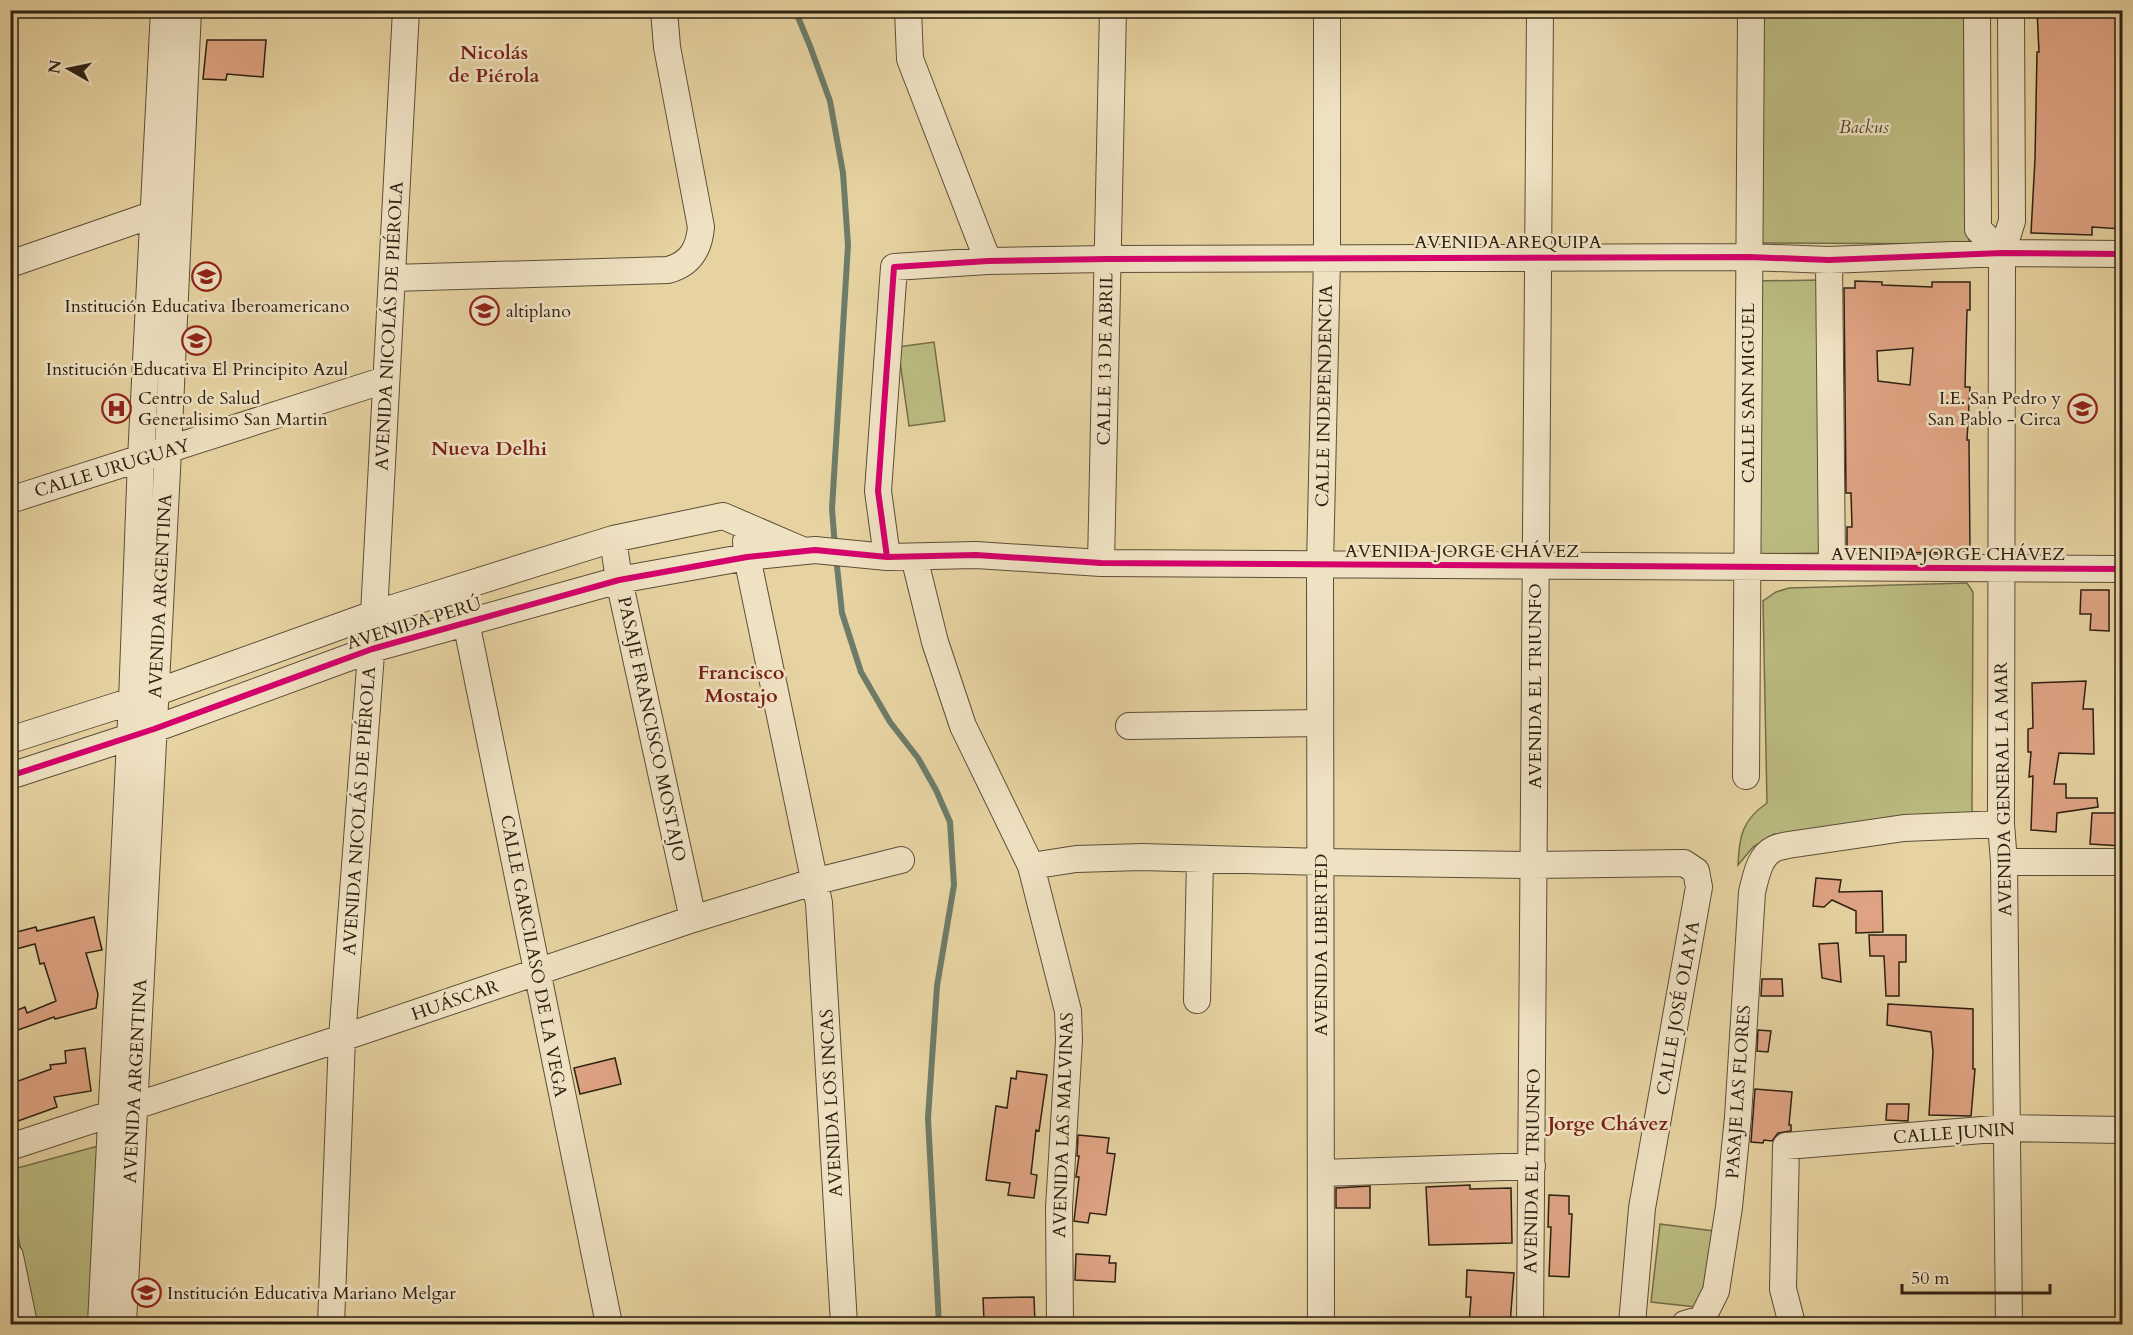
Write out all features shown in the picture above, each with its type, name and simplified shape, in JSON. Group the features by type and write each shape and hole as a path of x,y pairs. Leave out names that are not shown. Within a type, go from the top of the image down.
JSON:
{"street":[{"name":"AVENIDA NICOLÁS DE PIÉROLA","path":"331,1324 342,1038 372,649 406,10"},
{"path":"392,278 668,270 679,267 688,260 696,251 700,239 700,227 667,47 664,10"},
{"path":"908,10 910,59 988,261"},
{"name":"CALLE 13 DE ABRIL","path":"1101,563 1113,10"},
{"name":"CALLE INDEPENDENCIA","path":"1320,565 1327,258 1327,10"},
{"name":"AVENIDA EL TRIUNFO","path":"1530,1324 1540,10"},
{"name":"CALLE SAN MIGUEL","path":"1746,776 1751,10"},
{"path":"1977,10 1978,229 2002,253"},
{"name":"AVENIDA GENERAL LA MAR","path":"2008,1324 2004,862 2001,824 2001,569 2002,253 2012,221 2011,10"},
{"name":"AVENIDA ARGENTINA","path":"144,698 141,459 163,288 180,204 176,15"},
{"name":"AVENIDA ARGENTINA","path":"100,1324 122,1110 144,698 168,451 163,288 155,215 176,15"},
{"path":"10,264 155,215 180,204"},
{"name":"AVENIDA AREQUIPA","path":"879,556 878,491 894,267 988,261 1538,257 1749,257 1829,260 2002,253 2122,254"},
{"path":"1829,260 1832,568"},
{"name":"CALLE URUGUAY","path":"10,500 386,380"},
{"name":"AVENIDA PERÚ","path":"10,740 144,698 374,614 613,539 723,516 809,550"},
{"name":"AVENIDA LOS INCAS","path":"744,525 747,557 819,903 844,1324"},
{"name":"PASAJE FRANCISCO MOSTAJO","path":"613,539 619,580 693,919"},
{"name":"AVENIDA JORGE CHÁVEZ","path":"809,550 879,556 976,555 1101,563 2122,569"},
{"name":"AVENIDA PERÚ","path":"10,776 142,732 372,649 619,580 747,557 809,550"},
{"name":"AVENIDA LAS MALVINAS","path":"914,557 935,642 963,726 1031,866 1068,1011 1069,1040 1059,1208 1060,1324"},
{"name":"AVENIDA LIBERTED","path":"1320,565 1321,1324"},
{"name":"CALLE GARCILASO DE LA VEGA","path":"459,588 609,1324"},
{"path":"1129,726 1320,723"},
{"name":"PASAJE LAS FLORES","path":"1685,1324 1702,1319 1716,1291 1729,1207 1737,1127 1752,892 1757,871 1765,856 1774,849 1904,828 2001,824"},
{"path":"1031,866 1076,859 1142,858 1534,865"},
{"name":"HUÁSCAR","path":"10,1147 693,919 813,882 902,860"},
{"path":"1197,1000 1200,860"},
{"path":"2004,862 2122,862"},
{"name":"CALLE JOSÉ OLAYA","path":"1534,865 1684,863 1696,871 1699,887 1642,1208 1632,1324"},
{"name":"AVENIDA ARGENTINA","path":"122,1110 123,1324"},
{"name":"CALLE JUNIN","path":"1791,1324 1783,1289 1786,1146 2007,1128 2122,1130"},
{"path":"1321,1173 1532,1166"},
{"path":"10,1256 24,1324"}],"green space":[{"name":"Backus","path":"1762,11 1965,11 1969,244 1762,243"},
{"path":"1820,280 1825,553 1753,554 1755,281"},
{"path":"934,342 945,421 909,426 898,347"},
{"path":"1967,583 1973,592 1972,815 1963,825 1774,834 1753,847 1738,865 1739,846 1747,823 1767,803 1763,601 1776,592 1789,588"},
{"path":"98,1146 91,1324 35,1324 11,1199 10,1170"},
{"path":"1660,1224 1714,1231 1705,1308 1651,1302"}],"building":[{"path":"2037,10 2065,10 2065,15 2086,16 2092,10 2122,10 2122,100 2118,130 2122,130 2122,229 2092,227 2092,235 2031,233 2037,52 2039,52"},
{"path":"207,40 266,40 263,77 227,74 226,80 203,79"},
{"path":"1855,281 1882,282 1882,285 1932,287 1932,282 1970,282 1965,387 1970,387 1967,440 1969,440 1970,551 1957,551 1957,553 1847,552 1847,527 1852,527 1851,493 1846,493 1844,288 1855,288","holes":["1913,348 1910,385 1878,381 1877,351"]},
{"path":"2081,590 2109,590 2109,631 2090,630 2091,614 2080,614"},
{"path":"2086,681 2083,709 2093,709 2094,754 2059,753 2054,784 2066,784 2066,798 2097,798 2098,807 2057,813 2056,832 2031,830 2033,776 2029,777 2031,752 2028,752 2028,729 2033,728 2032,683"},
{"path":"2092,813 2122,813 2122,846 2090,844"},
{"path":"1816,878 1841,880 1839,892 1882,891 1883,932 1856,933 1856,911 1832,900 1824,907 1813,906"},
{"path":"94,917 102,950 86,953 98,994 96,1008 55,1019 54,1017 10,1033 10,1013 25,1007 27,1013 56,1001 44,963 40,964 35,944 16,949 13,933 36,927 37,931"},
{"path":"1869,935 1906,935 1906,962 1899,962 1899,996 1886,996 1884,956 1870,956"},
{"path":"1838,943 1841,982 1822,978 1819,944"},
{"path":"1762,979 1782,979 1783,996 1761,996"},
{"path":"1888,1004 1973,1009 1973,1069 1975,1069 1971,1116 1929,1115 1933,1052 1931,1032 1887,1025"},
{"path":"1758,1030 1771,1031 1768,1052 1757,1051"},
{"path":"85,1048 91,1091 54,1097 57,1107 18,1121 10,1100 10,1084 51,1069 50,1065 66,1063 65,1051"},
{"path":"615,1058 621,1084 580,1094 574,1068"},
{"path":"1017,1071 1047,1075 1039,1131 1036,1130 1031,1174 1037,1175 1034,1198 1008,1195 1010,1183 986,1180 996,1106 1007,1108 1011,1078 1016,1079"},
{"path":"1755,1089 1792,1092 1789,1125 1791,1125 1791,1131 1778,1133 1772,1141 1751,1142"},
{"path":"1887,1104 1909,1104 1908,1121 1886,1120"},
{"path":"1078,1135 1109,1138 1107,1153 1115,1154 1106,1215 1090,1213 1088,1223 1074,1221 1079,1177 1076,1177 1079,1156 1077,1156"},
{"path":"1470,1185 1470,1189 1511,1188 1512,1243 1429,1245 1426,1187"},
{"path":"1370,1186 1370,1208 1336,1208 1336,1188"},
{"path":"1549,1195 1569,1196 1569,1214 1572,1214 1569,1277 1549,1276 1551,1227 1548,1227"},
{"path":"1076,1254 1110,1256 1109,1263 1116,1263 1115,1282 1075,1280"},
{"path":"1467,1270 1514,1273 1510,1324 1469,1324 1471,1297 1466,1297"},
{"path":"1034,1297 1035,1324 998,1324 998,1321 984,1321 983,1298"}],"waterway":[{"path":"795,10 830,101 843,173 848,245 832,509 835,547"},
{"path":"836,557 842,613 861,672 890,722 918,758 950,822 954,885 937,986 928,1118 939,1324"}],"cycle path":[{"path":"887,557 878,491 894,267 988,261 1107,259 1749,257 1829,260 2002,253 2122,254"},
{"path":"10,776 154,729 372,649 619,580 747,557 815,550 887,557 976,555 1101,563 2122,569"}],"place":[{"name":"Institución Educativa Iberoamericano","path":"207,277"},
{"name":"altiplano","path":"485,311"},
{"name":"Institución Educativa El Principito Azul","path":"197,340"},
{"name":"Centro de Salud Generalisimo San Martin","path":"117,408"},
{"name":"I.E. San Pedro y San Pablo - Circa","path":"2082,408"},
{"name":"Institución Educativa Mariano Melgar","path":"146,1293"}],"district":[{"name":"Nicolás de Piérola","path":"494,64"},
{"name":"Nueva Delhi","path":"489,448"},
{"name":"Francisco Mostajo","path":"741,684"},
{"name":"Jorge Chávez","path":"1608,1123"}]}
